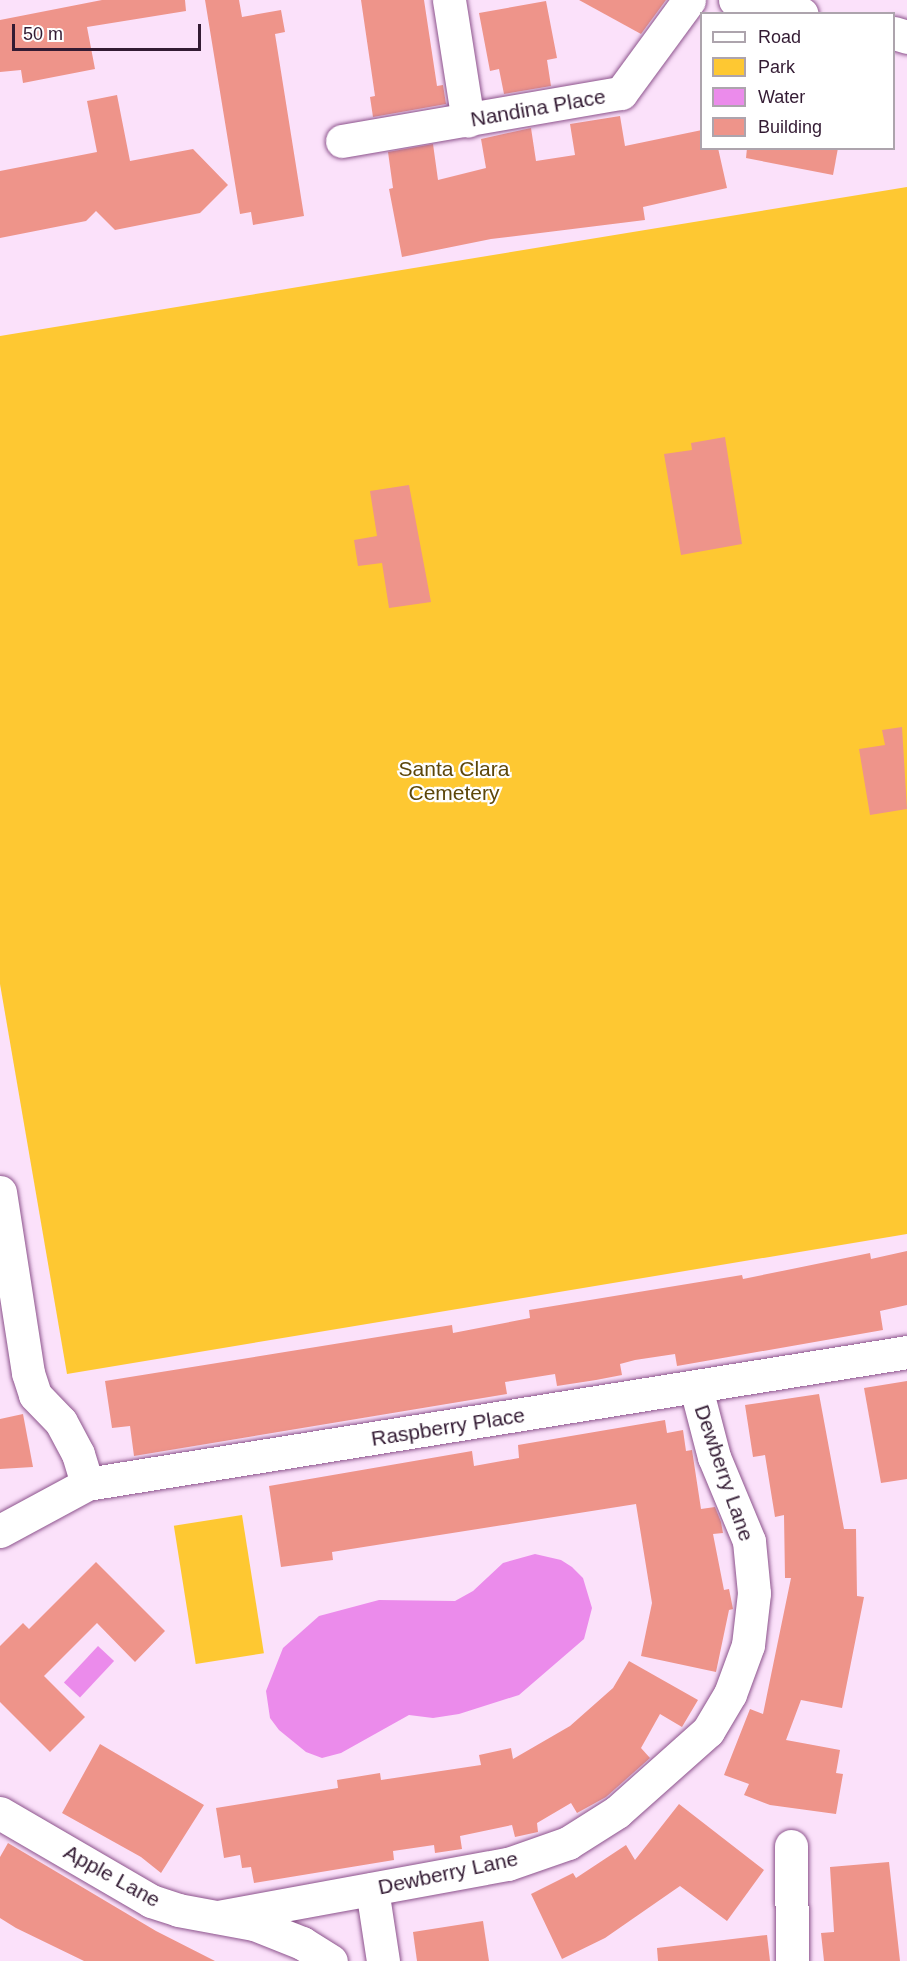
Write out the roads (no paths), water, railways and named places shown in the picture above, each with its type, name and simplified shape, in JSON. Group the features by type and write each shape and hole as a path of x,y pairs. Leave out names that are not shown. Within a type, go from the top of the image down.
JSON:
{"street":[{"path":"449,0 468,121"},
{"name":"Nandina Place","path":"342,141 621,93 689,0"},
{"path":"735,0 792,12"},
{"path":"0,1192 28,1372 35,1395 61,1422 78,1454 87,1485"},
{"name":"Raspberry Place","path":"0,1531 87,1485 907,1352"},
{"name":"Dewberry Lane","path":"218,1917 508,1864 568,1843 617,1812 708,1731 730,1694 748,1645 754,1593 749,1541 714,1457 696,1388"},
{"name":"Apple Lane","path":"0,1813 151,1901 178,1910 254,1924 302,1943 331,1961"},
{"path":"791,1846 792,1961"},
{"path":"372,1889 383,1961"}],"water":[{"path":"535,1554 561,1560 572,1567 583,1578 592,1608 584,1639 519,1695 459,1714 433,1718 409,1715 341,1753 322,1758 306,1752 279,1730 270,1718 266,1691 283,1648 319,1616 379,1600 455,1601 473,1591 503,1563"},
{"path":"98,1646 114,1661 80,1698 64,1683"}],"park label":[{"name":"Santa Clara Cemetery","path":"454,781"}]}
